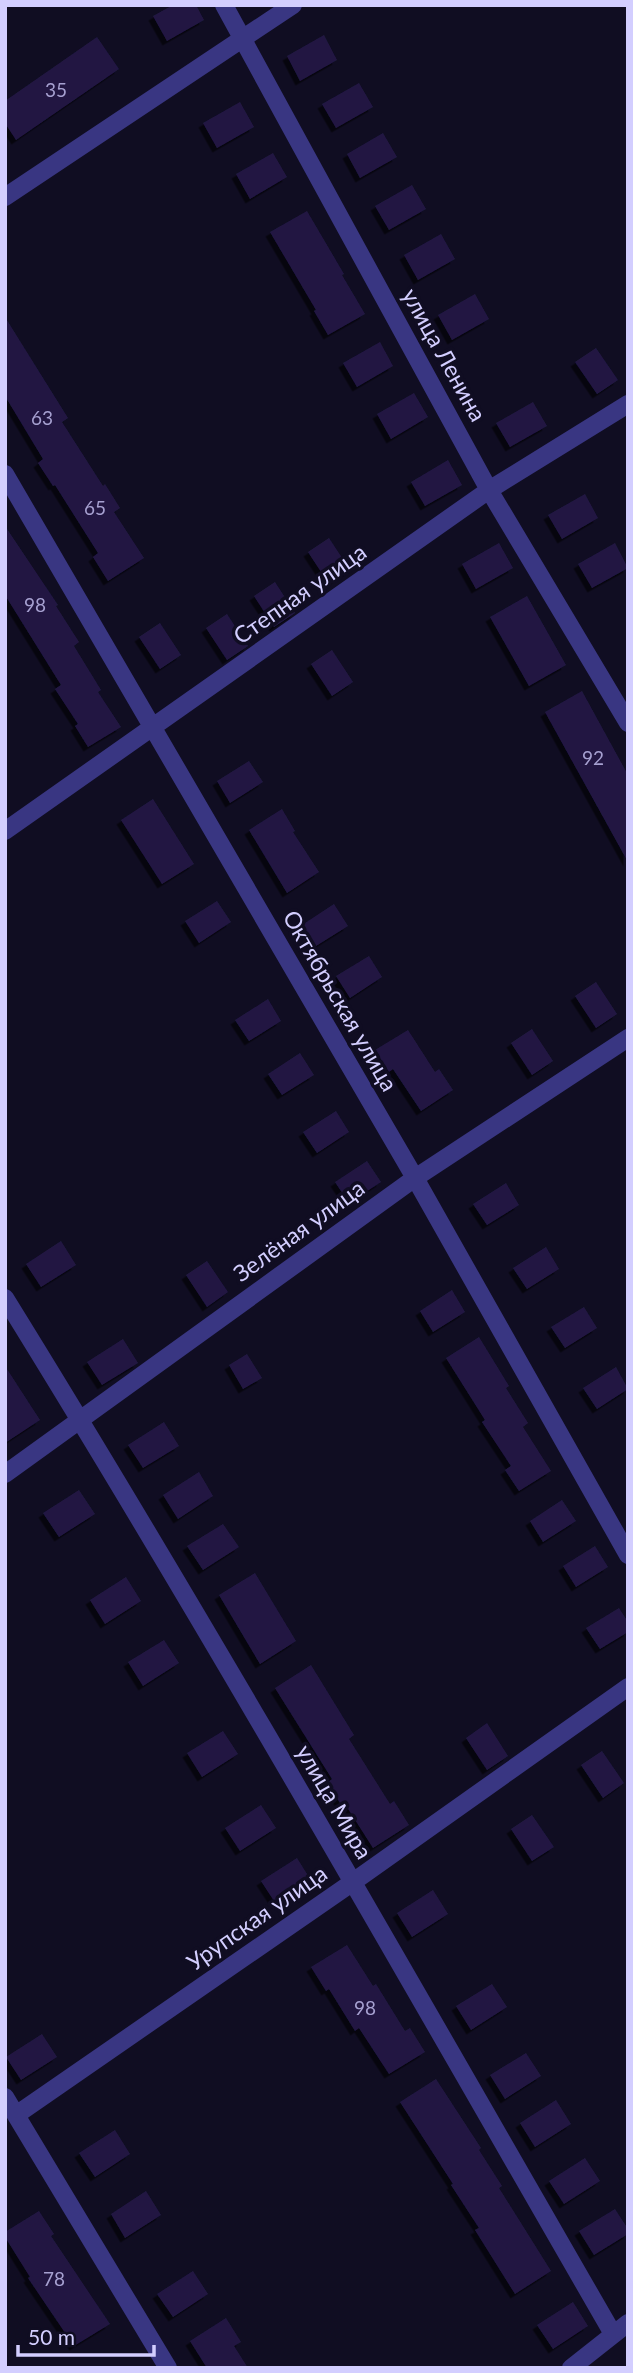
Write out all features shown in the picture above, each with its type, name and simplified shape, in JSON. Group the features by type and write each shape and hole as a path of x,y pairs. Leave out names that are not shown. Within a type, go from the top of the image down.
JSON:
{"street":[{"name":"улица Ленина","path":"224,5 489,490 628,723"},
{"path":"5,197 293,5"},
{"name":"Степная улица","path":"5,831 489,490 628,404"},
{"name":"Октябрьская улица","path":"5,474 415,1178 628,1555"},
{"name":"Зелёная улица","path":"5,1474 415,1178 628,1038"},
{"name":"улица Мира","path":"5,1298 81,1420 353,1882 613,2334"},
{"name":"Урупская улица","path":"16,2115 353,1882 628,1687"},
{"path":"5,2096 169,2368"},
{"path":"571,2368 628,2323"}],"building":[{"path":"173,5 196,5 204,20 167,41 153,16"},
{"path":"324,35 337,60 300,81 287,56"},
{"path":"97,37 119,69 16,140 5,123 5,101"},
{"path":"359,83 373,107 336,128 322,104"},
{"path":"240,102 254,127 217,148 203,123"},
{"path":"383,133 397,157 360,178 347,154"},
{"path":"273,153 287,177 250,199 236,174"},
{"path":"412,185 426,209 389,230 375,206"},
{"path":"307,211 365,314 328,335 270,232"},
{"path":"441,234 455,259 418,280 404,255"},
{"path":"475,294 489,319 452,340 438,315"},
{"path":"5,317 68,418 62,422 120,508 114,512 144,558 108,581 93,557 98,553 38,463 43,459 5,396"},
{"path":"380,342 393,366 357,387 343,363"},
{"path":"596,348 618,380 597,394 575,362"},
{"path":"414,393 428,417 391,439 377,414"},
{"path":"533,402 547,426 510,447 496,423"},
{"path":"448,460 462,485 425,506 411,482"},
{"path":"585,494 598,518 562,539 548,515"},
{"path":"5,526 58,605 56,606 79,642 74,646 101,690 98,692 121,727 88,747 75,726 78,724 55,689 61,685 5,595"},
{"path":"329,538 350,570 329,584 308,552"},
{"path":"499,543 513,568 476,589 462,564"},
{"path":"615,543 628,568 592,588 578,564"},
{"path":"275,582 295,613 274,627 254,596"},
{"path":"527,596 566,665 529,686 490,617"},
{"path":"227,614 248,646 227,660 206,628"},
{"path":"160,623 181,655 160,669 139,637"},
{"path":"332,650 353,682 332,696 311,664"},
{"path":"582,691 628,775 628,862 545,712"},
{"path":"249,761 263,782 230,803 217,781"},
{"path":"153,799 194,864 162,884 121,820"},
{"path":"282,809 295,831 293,832 319,872 287,893 249,830"},
{"path":"217,901 231,922 199,943 185,921"},
{"path":"334,904 348,926 316,946 302,925"},
{"path":"369,956 382,977 350,998 336,976"},
{"path":"596,982 617,1014 596,1028 575,996"},
{"path":"268,999 281,1021 249,1041 235,1020"},
{"path":"532,1029 553,1061 532,1075 511,1043"},
{"path":"408,1030 435,1072 439,1069 453,1090 421,1111 393,1069 389,1072 375,1050"},
{"path":"300,1053 314,1075 282,1095 268,1074"},
{"path":"336,1111 349,1132 317,1153 303,1132"},
{"path":"367,1161 381,1182 349,1203 335,1182"},
{"path":"506,1183 519,1205 487,1225 473,1204"},
{"path":"61,1241 76,1265 41,1287 26,1264"},
{"path":"546,1247 559,1269 527,1289 513,1268"},
{"path":"207,1261 228,1292 207,1307 186,1275"},
{"path":"452,1290 465,1312 433,1332 420,1311"},
{"path":"584,1307 597,1328 565,1348 551,1327"},
{"path":"479,1337 528,1423 523,1427 551,1471 519,1491 505,1470 511,1466 482,1422 485,1420 446,1358"},
{"path":"123,1339 138,1363 102,1385 87,1362"},
{"path":"247,1354 262,1378 243,1389 229,1365"},
{"path":"5,1366 40,1420 5,1443"},
{"path":"616,1367 628,1389 597,1409 583,1388"},
{"path":"164,1422 179,1446 143,1468 128,1445"},
{"path":"199,1472 213,1496 178,1519 163,1495"},
{"path":"79,1490 95,1514 59,1537 43,1513"},
{"path":"562,1500 576,1521 543,1542 530,1521"},
{"path":"223,1524 239,1547 203,1570 187,1546"},
{"path":"595,1546 608,1567 576,1587 563,1566"},
{"path":"255,1573 296,1641 260,1664 219,1595"},
{"path":"126,1577 141,1601 105,1624 90,1600"},
{"path":"619,1608 628,1622 628,1632 600,1649 586,1628"},
{"path":"164,1640 179,1663 143,1686 128,1662"},
{"path":"311,1665 354,1735 349,1739 390,1804 394,1801 409,1825 373,1848 345,1804 342,1806 327,1783 332,1779 275,1688"},
{"path":"487,1723 508,1756 487,1770 466,1738"},
{"path":"223,1731 238,1754 202,1777 187,1753"},
{"path":"602,1751 624,1783 603,1798 581,1765"},
{"path":"261,1805 276,1828 240,1851 225,1828"},
{"path":"532,1815 554,1847 532,1861 511,1829"},
{"path":"297,1858 312,1882 276,1904 261,1881"},
{"path":"433,1890 448,1914 412,1937 397,1913"},
{"path":"347,1945 373,1986 376,1984 405,2031 410,2028 425,2052 389,2074 359,2028 355,2031 329,1989 326,1991 311,1967"},
{"path":"492,1984 507,2007 471,2030 456,2006"},
{"path":"42,2034 57,2057 21,2080 6,2057"},
{"path":"526,2053 541,2076 505,2099 490,2075"},
{"path":"436,2079 481,2148 479,2150 502,2186 499,2188 551,2271 515,2294 475,2230 479,2228 451,2185 453,2184 400,2102"},
{"path":"556,2100 571,2124 535,2147 520,2123"},
{"path":"115,2130 130,2154 95,2177 79,2153"},
{"path":"585,2158 600,2181 564,2204 549,2181"},
{"path":"146,2191 161,2215 125,2238 111,2214"},
{"path":"615,2209 628,2229 628,2234 594,2255 579,2231"},
{"path":"39,2211 54,2234 51,2236 110,2324 74,2346 28,2278 30,2277 5,2237 5,2232"},
{"path":"193,2271 208,2294 173,2317 157,2294"},
{"path":"573,2302 588,2326 553,2349 537,2325"},
{"path":"226,2318 241,2342 234,2346 248,2368 207,2368 190,2341"}]}
